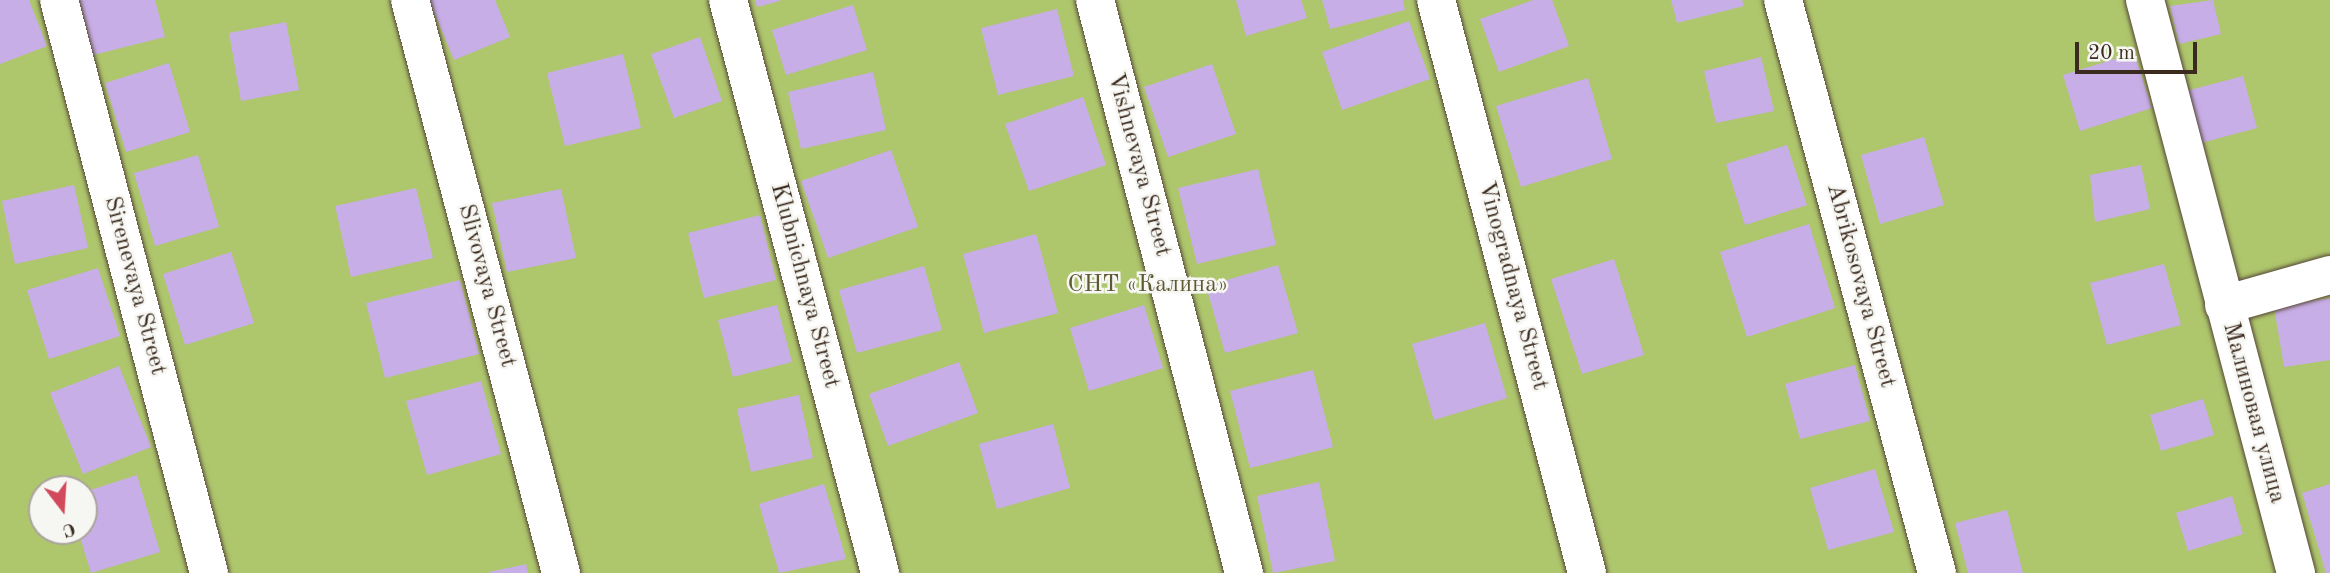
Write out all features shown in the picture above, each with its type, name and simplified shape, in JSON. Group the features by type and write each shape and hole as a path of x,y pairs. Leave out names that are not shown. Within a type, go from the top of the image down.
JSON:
{"street":[{"name":"Sirenevaya Street","path":"59,0 209,573"},
{"name":"Slivovaya Street","path":"410,0 561,573"},
{"name":"Klubnichnaya Street","path":"728,0 880,573"},
{"name":"Vishnevaya Street","path":"1095,0 1244,573"},
{"name":"Vinogradnaya Street","path":"1436,0 1587,573"},
{"name":"Abrikosovaya Street","path":"1783,0 1937,573"},
{"name":"Малиновая улица","path":"2145,0 2296,573"},
{"path":"2224,305 2330,275"}],"green space":[{"name":"СНТ «Калина»","path":"0,0 2330,0 2330,573 0,573"}],"building":[{"path":"0,0 29,0 47,46 0,64"},
{"path":"79,0 155,0 165,37 93,55"},
{"path":"429,0 495,0 510,37 454,60"},
{"path":"755,0 780,0 780,1 757,7"},
{"path":"1236,0 1301,0 1307,18 1246,36"},
{"path":"1322,0 1403,0 1405,10 1330,29"},
{"path":"1533,0 1552,0 1569,46 1499,72 1480,19"},
{"path":"1671,0 1742,0 1744,6 1677,23"},
{"path":"2213,0 2221,34 2179,44 2170,6"},
{"path":"853,5 867,50 786,75 772,30"},
{"path":"1057,9 1074,76 998,95 981,28"},
{"path":"1409,21 1430,79 1342,110 1322,52"},
{"path":"286,22 299,90 241,101 229,33"},
{"path":"700,37 722,101 674,118 651,54"},
{"path":"2134,53 2152,108 2080,131 2063,75"},
{"path":"623,54 641,128 565,146 547,73"},
{"path":"1761,57 1774,111 1716,123 1704,71"},
{"path":"169,63 190,132 126,152 105,83"},
{"path":"1212,64 1236,134 1168,157 1144,87"},
{"path":"873,72 886,130 801,149 788,92"},
{"path":"2243,76 2257,128 2201,143 2186,91"},
{"path":"1588,78 1612,159 1521,187 1496,106"},
{"path":"1083,97 1106,165 1029,191 1005,124"},
{"path":"1924,137 1944,205 1880,224 1861,155"},
{"path":"1787,145 1807,205 1745,225 1726,164"},
{"path":"891,150 918,227 828,258 801,181"},
{"path":"198,155 219,227 155,246 134,173"},
{"path":"2141,165 2150,209 2095,222 2090,175"},
{"path":"1258,169 1276,245 1197,264 1178,188"},
{"path":"74,185 88,248 15,264 2,201"},
{"path":"416,188 433,258 351,277 335,206"},
{"path":"561,189 576,258 507,272 492,203"},
{"path":"760,215 776,280 704,298 688,233"},
{"path":"1809,224 1835,308 1747,337 1720,252"},
{"path":"1036,234 1058,313 984,333 963,254"},
{"path":"231,252 254,323 185,345 163,274"},
{"path":"1614,259 1644,355 1582,374 1551,279"},
{"path":"2164,264 2181,325 2107,345 2090,283"},
{"path":"1278,265 1298,333 1225,353 1206,286"},
{"path":"924,266 942,330 857,353 839,290"},
{"path":"98,268 120,336 49,359 27,290"},
{"path":"460,280 479,354 385,378 366,303"},
{"path":"2330,298 2330,360 2284,367 2274,307"},
{"path":"777,305 792,362 733,377 718,320"},
{"path":"1144,305 1163,368 1089,391 1070,328"},
{"path":"1485,323 1507,398 1434,420 1412,344"},
{"path":"959,362 978,413 888,446 869,394"},
{"path":"1855,365 1870,421 1800,439 1785,384"},
{"path":"119,366 151,447 83,474 50,393"},
{"path":"1313,370 1333,447 1250,468 1230,391"},
{"path":"481,381 501,454 427,475 406,401"},
{"path":"799,395 813,458 751,472 737,409"},
{"path":"2203,399 2214,435 2161,451 2150,415"},
{"path":"1053,424 1070,488 997,509 979,444"},
{"path":"1875,469 1894,532 1828,550 1810,488"},
{"path":"137,475 160,552 91,573 82,545 98,545 98,488"},
{"path":"1319,482 1335,561 1273,573 1257,496"},
{"path":"824,484 846,559 779,573 759,504"},
{"path":"2330,484 2330,573 2326,573 2302,493"},
{"path":"2232,496 2243,534 2188,551 2176,513"},
{"path":"2007,510 2023,573 1968,573 1955,523"},
{"path":"526,564 528,573 489,573 489,572"}]}
